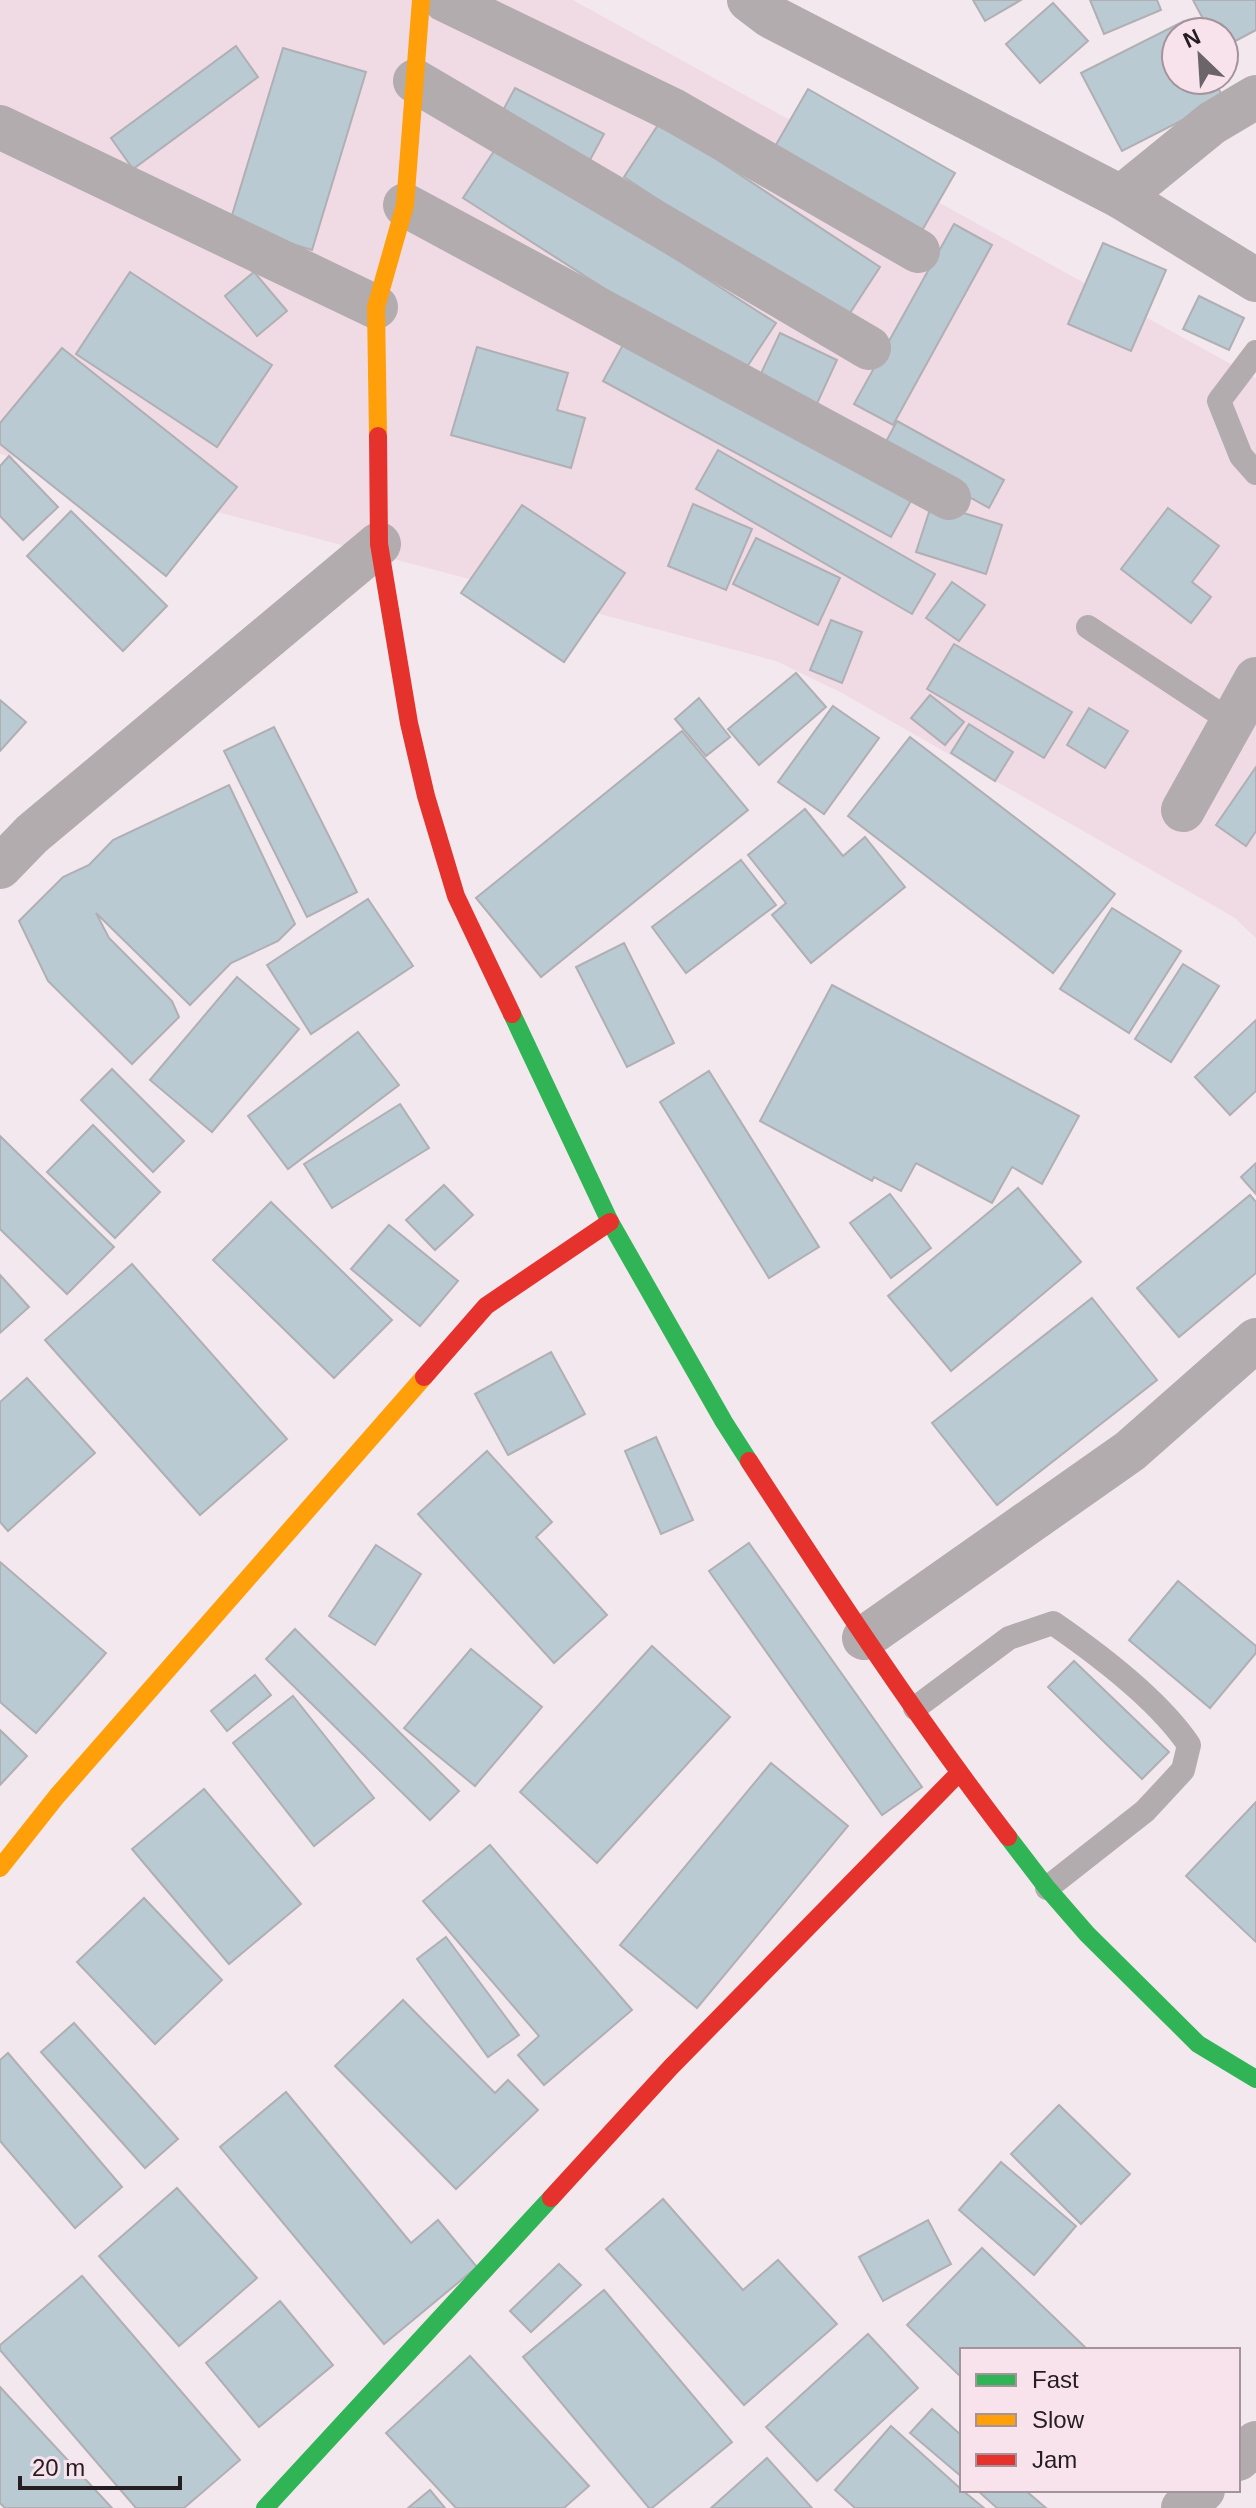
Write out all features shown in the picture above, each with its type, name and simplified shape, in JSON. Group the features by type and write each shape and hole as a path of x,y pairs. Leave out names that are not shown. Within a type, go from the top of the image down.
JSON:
{"street":[{"path":"421,0 405,205 376,307 379,544 409,723 426,796 456,896 610,1222 724,1422 864,1638 959,1773 1047,1888 1087,1934 1198,2044 1256,2079"},
{"path":"445,0 673,110 918,251"},
{"path":"749,0 770,16 1121,197 1256,280"},
{"path":"415,81 869,348"},
{"path":"1121,197 1212,123 1256,97"},
{"path":"0,127 376,307"},
{"path":"405,205 949,498"},
{"path":"0,867 32,834 379,544"},
{"path":"1183,810 1256,679"},
{"path":"0,1868 57,1796 486,1306 610,1222"},
{"path":"864,1638 1130,1451 1256,1340"},
{"path":"265,2508 671,2067 959,1773"},
{"path":"1240,2457 1256,2443"},
{"path":"1183,2508 1201,2492"}],"lane":[{"path":"1256,352 1219,401 1241,456 1256,473"},
{"path":"1088,627 1232,722"},
{"path":"915,1708 1009,1638 1053,1623 1086,1646 1175,1725 1189,1745 1183,1770 1145,1811 1047,1888"}],"shaded area":[{"path":"0,0 573,0 1256,378 1256,938 1235,918 842,693 776,661 0,454"}],"building":[{"path":"973,0 1021,0 985,21"},
{"path":"1090,0 1157,0 1161,10 1104,34"},
{"path":"1193,0 1256,0 1256,30 1240,38 1240,16 1202,16"},
{"path":"1053,3 1088,41 1040,83 1006,44"},
{"path":"1160,33 1160,96 1222,96 1224,99 1122,151 1081,73"},
{"path":"236,46 258,77 133,169 111,138"},
{"path":"283,48 366,72 312,250 229,225"},
{"path":"515,88 604,134 590,160 501,114"},
{"path":"808,89 955,173 916,241 769,157"},
{"path":"660,122 880,267 844,322 624,177"},
{"path":"498,145 776,323 741,376 463,198"},
{"path":"954,224 992,245 893,425 854,404"},
{"path":"1103,243 1166,270 1131,351 1068,324"},
{"path":"130,272 272,365 217,447 76,354"},
{"path":"254,272 287,311 257,336 225,296"},
{"path":"1199,296 1244,318 1229,350 1183,329"},
{"path":"780,333 837,360 814,410 756,384"},
{"path":"624,343 912,499 891,537 603,381"},
{"path":"477,347 568,373 557,410 585,418 571,468 451,435"},
{"path":"62,348 237,487 166,576 0,444 0,423"},
{"path":"897,421 1004,480 989,508 882,449"},
{"path":"718,450 935,574 912,614 696,489"},
{"path":"9,456 58,507 23,540 0,516 0,466"},
{"path":"932,503 1002,525 986,574 916,552"},
{"path":"693,504 752,529 726,590 668,566"},
{"path":"522,505 625,573 564,662 461,593"},
{"path":"1168,508 1219,546 1192,582 1211,597 1191,623 1121,569"},
{"path":"71,511 167,606 123,651 27,556"},
{"path":"756,538 840,578 818,625 733,584"},
{"path":"952,582 985,605 959,641 926,618"},
{"path":"831,620 862,632 842,683 810,670"},
{"path":"954,644 1072,712 1044,758 927,689"},
{"path":"796,673 826,707 759,765 728,729"},
{"path":"930,695 964,722 945,745 911,718"},
{"path":"699,698 730,737 706,756 675,719"},
{"path":"0,700 26,722 0,751"},
{"path":"833,706 879,738 824,814 778,782"},
{"path":"1089,708 1128,731 1105,768 1067,745"},
{"path":"969,724 1013,752 995,781 951,753"},
{"path":"274,727 357,892 307,917 224,751"},
{"path":"682,731 748,810 541,977 476,898"},
{"path":"910,737 1115,894 1053,973 848,816"},
{"path":"1256,767 1256,831 1246,846 1216,825"},
{"path":"229,785 295,924 278,941 231,963 190,1005 96,913 109,938 172,1001 179,1017 132,1064 48,981 19,921 63,877 89,865 113,840"},
{"path":"805,809 843,856 865,837 905,887 811,963 772,915 786,903 748,855"},
{"path":"741,860 776,905 686,973 652,927"},
{"path":"368,899 413,966 311,1034 267,965"},
{"path":"1112,908 1181,951 1129,1033 1060,989"},
{"path":"624,943 674,1043 627,1067 576,967"},
{"path":"1183,964 1219,986 1171,1062 1135,1039"},
{"path":"237,977 299,1029 212,1132 150,1080"},
{"path":"832,985 1079,1116 1042,1184 1012,1167 992,1203 916,1163 901,1191 874,1177 872,1181 760,1121"},
{"path":"1256,1020 1256,1091 1230,1115 1195,1077"},
{"path":"358,1032 399,1085 288,1169 248,1116"},
{"path":"112,1069 184,1141 153,1172 81,1100"},
{"path":"709,1071 819,1247 769,1278 660,1102"},
{"path":"400,1104 429,1148 332,1208 304,1164"},
{"path":"93,1125 160,1192 115,1238 47,1172"},
{"path":"0,1136 114,1247 67,1294 0,1229"},
{"path":"1256,1163 1256,1194 1241,1177"},
{"path":"444,1185 473,1215 435,1250 406,1220"},
{"path":"1018,1188 1081,1262 951,1371 888,1296"},
{"path":"890,1194 931,1248 891,1278 850,1223"},
{"path":"1250,1195 1256,1202 1256,1273 1179,1337 1137,1288"},
{"path":"271,1202 392,1320 334,1378 213,1260"},
{"path":"389,1225 458,1281 420,1326 351,1269"},
{"path":"132,1264 287,1439 200,1515 45,1340"},
{"path":"0,1275 29,1307 0,1333"},
{"path":"1092,1298 1157,1380 997,1505 932,1423"},
{"path":"551,1352 585,1414 508,1455 475,1394"},
{"path":"27,1378 95,1453 8,1531 0,1522 0,1402"},
{"path":"656,1437 693,1520 661,1534 625,1451"},
{"path":"487,1451 552,1522 536,1537 607,1615 554,1663 418,1514"},
{"path":"749,1543 922,1787 882,1815 709,1571"},
{"path":"376,1545 421,1574 375,1645 329,1616"},
{"path":"0,1562 106,1653 36,1733 0,1702"},
{"path":"1178,1581 1256,1646 1256,1653 1210,1708 1129,1640"},
{"path":"295,1629 459,1791 430,1820 266,1659"},
{"path":"652,1646 730,1717 597,1863 520,1792"},
{"path":"471,1649 542,1707 475,1786 404,1728"},
{"path":"1074,1661 1169,1752 1142,1779 1048,1687"},
{"path":"255,1675 271,1695 227,1731 211,1711"},
{"path":"293,1696 374,1798 314,1846 233,1743"},
{"path":"0,1730 27,1756 0,1785"},
{"path":"771,1763 848,1826 697,2008 620,1945"},
{"path":"204,1789 301,1904 229,1964 132,1849"},
{"path":"1256,1802 1256,1942 1186,1876"},
{"path":"490,1845 632,2010 544,2085 518,2055 539,2036 423,1901"},
{"path":"144,1898 222,1980 155,2044 77,1962"},
{"path":"446,1937 519,2035 488,2057 417,1959"},
{"path":"403,2000 495,2093 508,2080 538,2110 456,2189 335,2066"},
{"path":"74,2023 178,2139 145,2168 41,2052"},
{"path":"8,2053 122,2187 75,2228 0,2141 0,2060"},
{"path":"286,2092 411,2243 438,2220 477,2267 384,2344 220,2147"},
{"path":"1059,2105 1130,2174 1081,2224 1011,2154"},
{"path":"1001,2162 1076,2226 1034,2275 959,2210"},
{"path":"177,2188 257,2278 179,2346 99,2256"},
{"path":"663,2199 743,2290 778,2260 837,2324 744,2405 606,2249"},
{"path":"928,2220 951,2264 883,2301 859,2257"},
{"path":"982,2248 1086,2348 960,2348 960,2376 907,2325"},
{"path":"559,2264 581,2285 531,2332 510,2311"},
{"path":"82,2276 240,2460 184,2508 136,2508 0,2350 0,2345"},
{"path":"604,2290 732,2442 652,2508 523,2357"},
{"path":"280,2301 333,2365 259,2427 206,2363"},
{"path":"868,2334 918,2388 817,2481 766,2427"},
{"path":"470,2356 589,2486 564,2508 456,2508 386,2433"},
{"path":"0,2387 112,2508 5,2508 0,2503"},
{"path":"932,2409 960,2434 960,2475 910,2433"},
{"path":"891,2426 960,2488 960,2492 964,2492 984,2508 855,2508 835,2490"},
{"path":"767,2458 812,2508 711,2508"},
{"path":"430,2490 445,2508 408,2508"},
{"path":"979,2492 1027,2492 1046,2508 997,2508"}],"traffic: fast":[{"path":"512,1014 610,1222 749,1461"},
{"path":"1008,1837 1087,1934 1198,2044 1256,2079"},
{"path":"265,2508 551,2198"}],"traffic: slow":[{"path":"378,436 376,307 405,205 421,0"},
{"path":"0,1868 57,1796 424,1377"}],"traffic: jam":[{"path":"378,436 379,544 409,723 426,796 456,896 512,1014"},
{"path":"424,1377 486,1306 610,1222"},
{"path":"749,1461 907,1699 1008,1837"},
{"path":"551,2198 671,2067 959,1773"}]}
